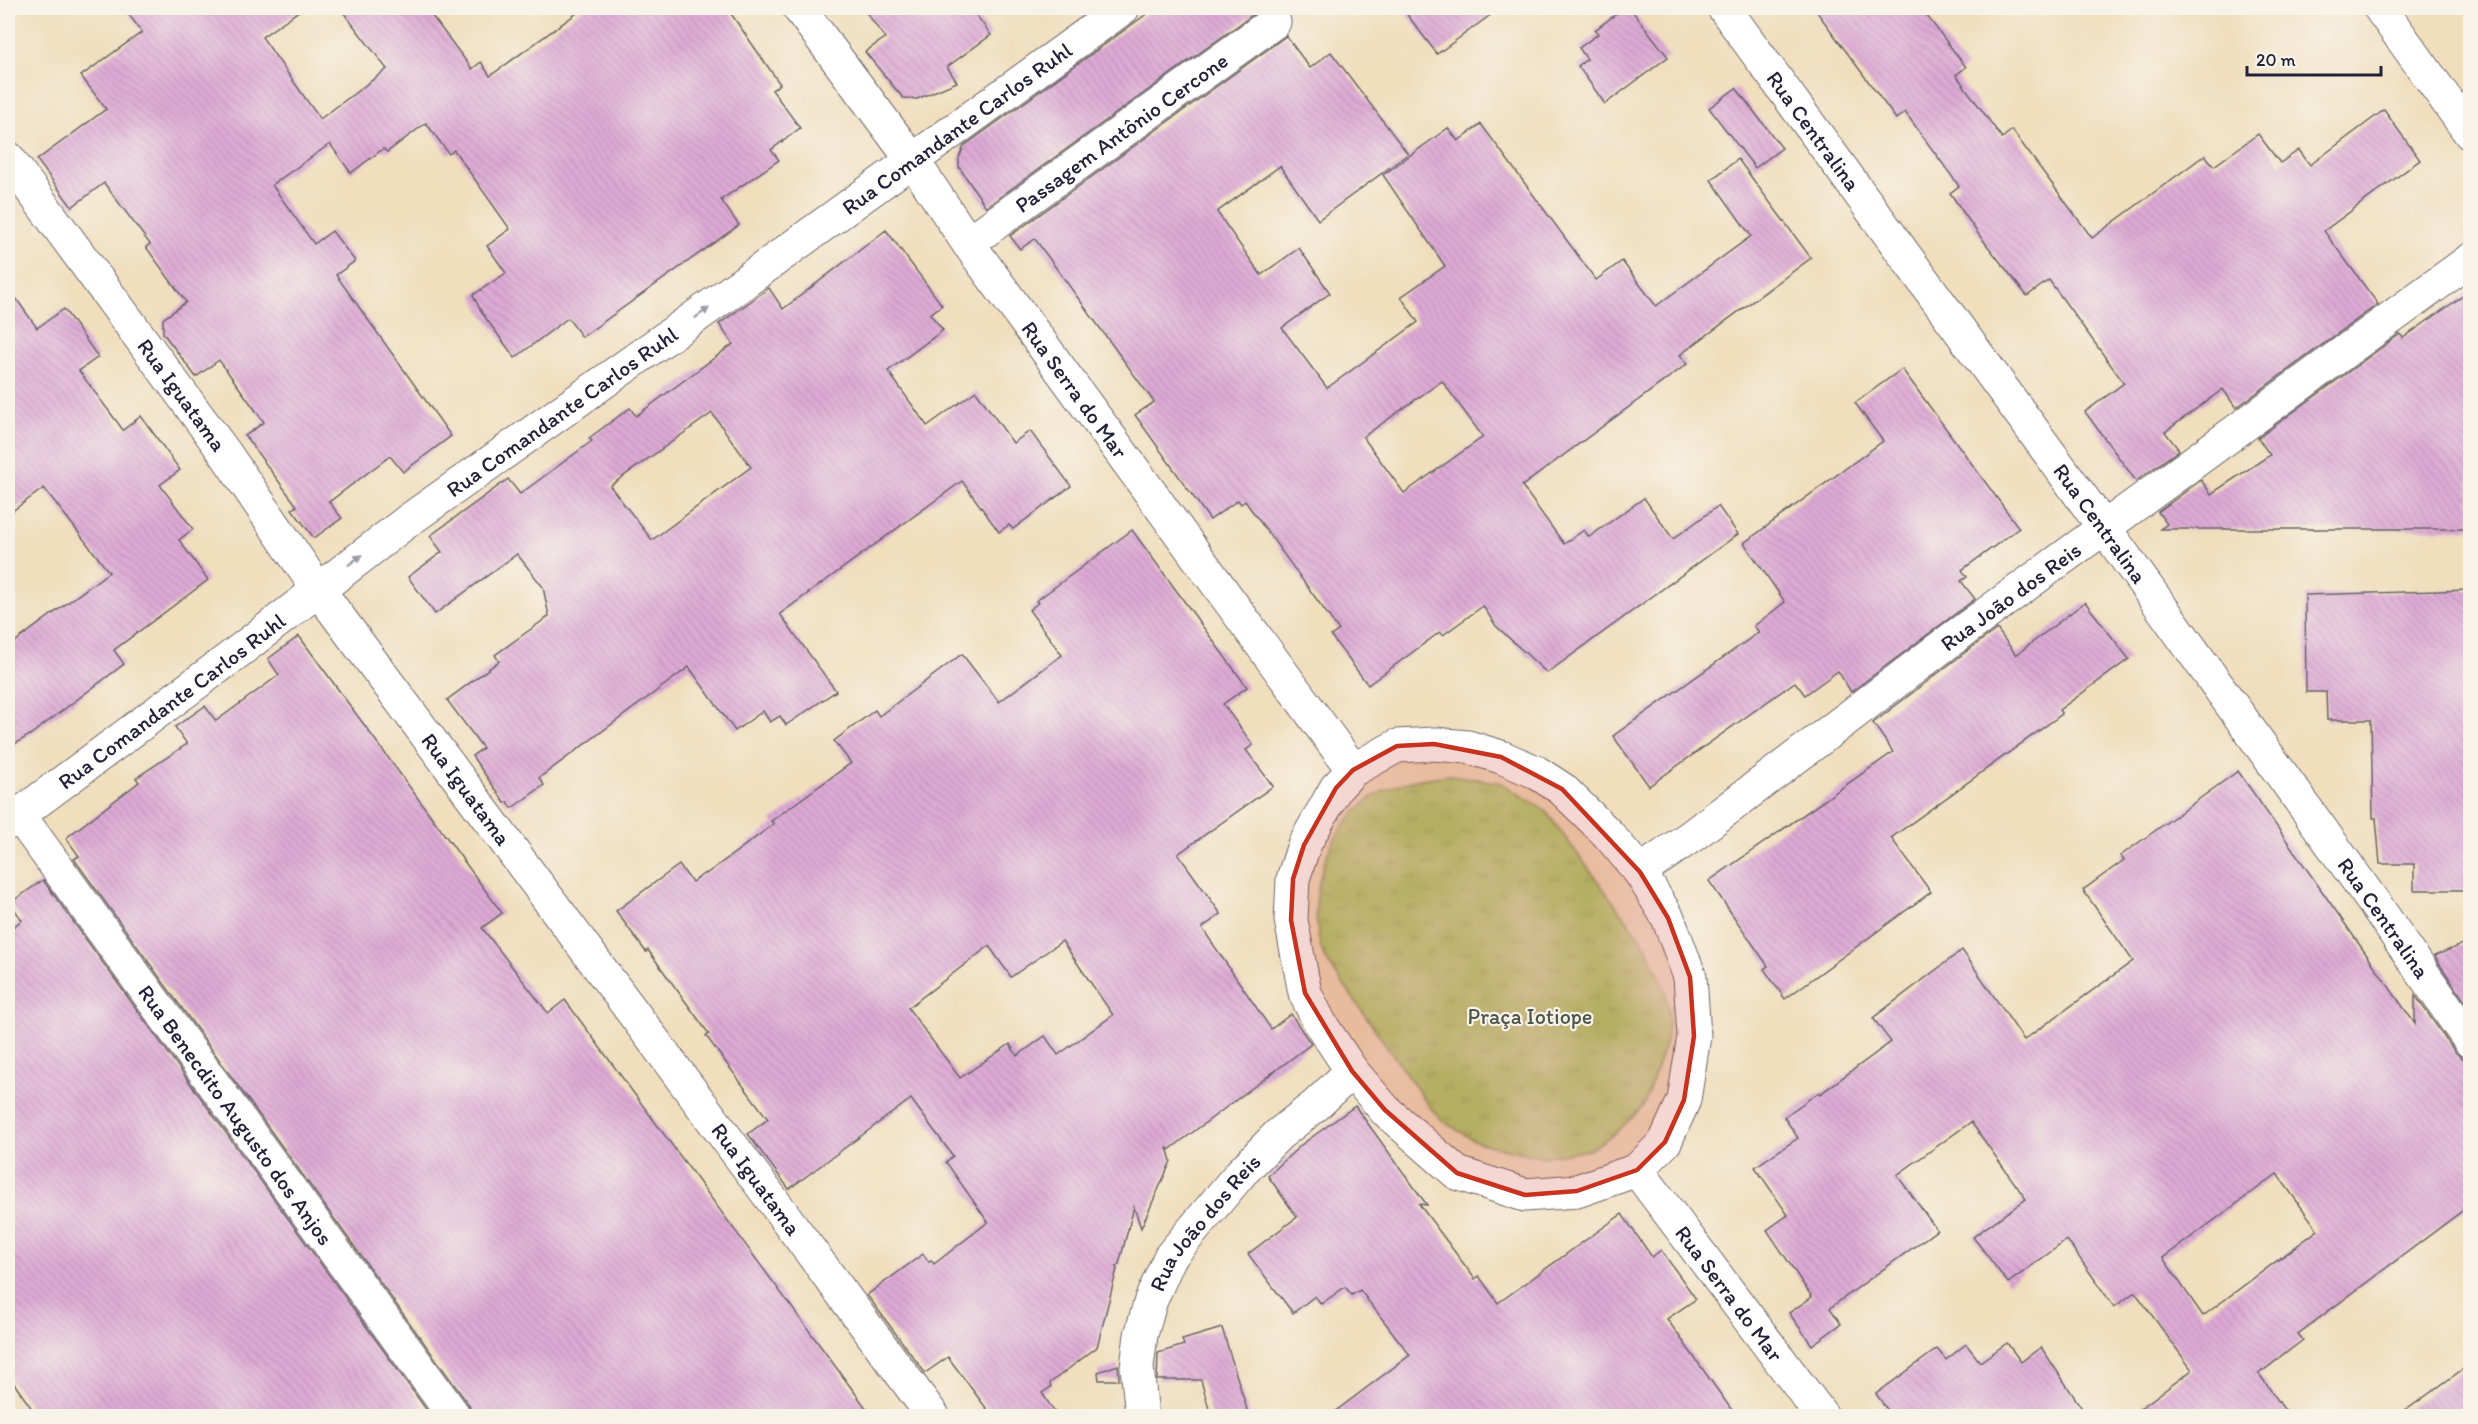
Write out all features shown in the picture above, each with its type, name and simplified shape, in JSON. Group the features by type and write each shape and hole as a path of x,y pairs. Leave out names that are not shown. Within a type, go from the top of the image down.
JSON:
{"street":[{"name":"Rua Serra do Mar","path":"799,8 913,161 968,243 1353,770"},
{"name":"Rua Comandante Carlos Ruhl","path":"13,819 409,520 913,161 1123,8"},
{"name":"Rua Centralina","path":"1724,8 2105,529 2379,909 2470,1041"},
{"path":"2380,8 2470,133"},
{"name":"Passagem Antônio Cercone","path":"968,243 1274,22"},
{"name":"Rua Iguatama","path":"8,158 225,453 317,588 933,1416"},
{"name":"Rua João dos Reis","path":"1640,872 2470,260"},
{"path":"1434,744 1468,747 1501,757 1536,772 1562,789 1608,834 1640,872 1668,918 1690,977 1694,1036 1684,1100 1665,1142 1637,1170 1578,1191 1525,1195 1457,1173 1385,1110 1352,1071 1320,1023 1305,993 1291,920 1293,879 1304,845 1336,788 1353,770 1397,746 1434,744"},
{"name":"Rua Benecdito Augusto dos Anjos","path":"13,819 454,1416"},
{"name":"Rua João dos Reis","path":"1142,1416 1137,1367 1142,1335 1151,1299 1170,1257 1240,1174 1278,1135 1316,1105 1352,1071"},
{"name":"Rua Serra do Mar","path":"1637,1170 1822,1416"}],"highlighted area":[{"path":"1434,744 1501,757 1562,789 1640,872 1668,918 1690,977 1694,1036 1684,1100 1665,1142 1637,1170 1577,1191 1525,1195 1457,1173 1385,1110 1352,1071 1305,993 1291,920 1293,879 1304,845 1336,788 1353,770 1397,746"}],"green space":[{"name":"Praça Iotiope","path":"1452,775 1501,783 1545,810 1646,946 1666,993 1669,1017 1666,1041 1644,1105 1617,1132 1589,1150 1542,1157 1479,1143 1444,1122 1429,1106 1324,957 1318,936 1316,914 1318,891 1322,869 1341,829 1356,811 1373,797 1391,787 1431,777"}],"building":[{"path":"124,8 303,8 262,37 320,119 387,69 340,8 426,8 472,69 481,62 490,76 584,8 727,8 780,84 772,90 800,128 771,150 779,160 721,200 739,225 582,337 568,318 515,358 482,313 473,295 506,273 487,246 510,229 454,150 449,154 426,123 387,152 383,149 351,173 330,144 272,185 314,244 332,231 355,261 336,275 451,436 403,472 390,456 329,502 342,518 314,538 292,509 297,506 245,436 264,422 219,360 196,377 163,333 163,319 186,302 146,247 150,244 104,183 72,207 37,160 106,109 81,76 142,32"},
{"path":"863,8 971,8 991,35 947,67 957,82 917,99 903,98 865,52 885,38"},
{"path":"1155,8 1262,8 986,207 959,167 959,158 964,146"},
{"path":"1402,8 1500,8 1437,54"},
{"path":"1624,8 1630,8 1668,57 1605,104 1578,66 1587,59 1579,48 1598,34 1595,30"},
{"path":"1814,8 1921,8 1966,67 1956,75 2002,138 2012,130 2092,238 2205,155 2214,166 2258,134 2280,163 2299,150 2310,165 2384,110 2420,160 2324,231 2378,304 2236,408 2223,389 2165,432 2179,450 2136,481 2085,412 2124,383 2049,280 2027,296 1979,235 1950,193 1959,186 1905,112 1896,119"},
{"path":"1286,36 1310,68 1331,52 1408,154 1318,220 1280,166 1217,212 1261,275 1299,248 1330,293 1282,328 1327,388 1418,322 1401,297 1445,266 1383,175 1448,128 1458,141 1481,124 1596,280 1622,261 1656,306 1751,236 1711,180 1738,159 1811,258 1680,355 1687,364 1522,486 1564,544 1584,530 1589,537 1644,498 1673,539 1718,506 1738,534 1547,673 1496,626 1483,606 1443,635 1440,632 1368,685 1331,636 1339,630 1245,501 1241,504 1238,500 1210,520 1135,415 1154,402 1035,239 1020,249 1010,236","holes":["1442,381 1483,437 1404,493 1363,437"]},
{"path":"1736,88 1782,148 1755,168 1709,108"},
{"path":"886,230 942,305 930,314 943,330 888,371 927,426 976,391 1013,443 1030,431 1071,486 1013,529 1009,525 999,532 962,481 780,614 836,691 786,725 780,716 770,722 763,711 735,731 689,667 539,778 544,785 512,808 508,802 505,803 472,756 483,748 447,700 499,661 495,655 549,616 543,587 517,554 435,614 408,577 442,552 430,536 508,479 520,494 592,441 589,438 630,408 636,416 733,344 719,324 769,288 783,309","holes":["712,413 751,467 652,540 610,486"]},
{"path":"8,287 37,328 64,309 98,357 79,371 123,430 141,416 180,470 160,485 193,529 179,540 208,580 114,650 124,664 30,735 8,748 8,647 109,572 44,488 8,514"},
{"path":"2470,291 2470,529 2160,529 2167,524 2158,512 2201,480 2211,494 2270,455 2258,438 2400,334 2403,338"},
{"path":"1902,369 2019,528 1962,570 1967,577 1961,581 1975,599 1851,692 1838,671 1805,695 1795,682 1649,786 1613,736 1759,632 1754,626 1785,602 1744,543 1883,441 1855,403"},
{"path":"1132,530 1247,687 1223,704 1253,745 1246,750 1273,786 1178,854 1221,914 1202,928 1271,1029 1291,1014 1311,1044 1169,1150 1167,1147 1171,1161 1141,1228 1134,1207 1119,1264 1116,1267 1097,1347 1050,1383 1051,1387 1042,1393 1057,1416 992,1416 948,1357 925,1373 867,1295 923,1254 929,1262 931,1260 934,1264 988,1222 946,1162 953,1156 911,1099 789,1189 748,1134 768,1119 706,1036 709,1034 648,950 646,952 616,911 679,865 692,882 774,824 771,821 851,763 834,741 875,710 879,716 962,654 999,702 1062,655 1029,610 1038,603 1036,601","holes":["1062,941 1113,1015 1058,1055 1045,1036 1017,1056 1010,1044 960,1078 908,1008 989,946 1011,977"]},
{"path":"2470,590 2470,890 2414,890 2414,864 2380,864 2376,818 2373,818 2371,720 2327,720 2326,692 2306,692 2305,595"},
{"path":"2085,602 2129,659 2059,710 2062,714 1891,838 1931,892 1785,999 1764,969 1768,966 1709,881 1893,752 1873,723 1963,654 1997,629 2016,655"},
{"path":"299,636 502,913 482,928 548,1013 565,1000 872,1416 472,1416 469,1405 74,859 79,856 66,838 139,782 136,778 187,744 175,727 205,706 216,721 279,675 268,659"},
{"path":"2238,771 2415,1024 2415,995 2455,1052 2462,1058 2470,1060 2470,1205 2298,1334 2303,1340 2259,1374 2289,1416 2130,1416 2192,1370 2135,1292 2114,1307 2067,1240 2008,1283 1973,1237 2026,1199 1971,1122 1897,1175 1937,1230 1830,1308 1841,1324 1812,1345 1789,1313 1812,1297 1767,1230 1788,1215 1755,1167 1798,1138 1784,1117 1819,1092 1820,1094 1891,1042 1873,1018 1962,950 2024,1040 2133,961 2083,890 2124,860 2120,856","holes":["2277,1174 2318,1230 2203,1316 2163,1258"]},
{"path":"43,880 431,1416 37,1416 8,1375 8,931 22,920 10,903"},
{"path":"2470,941 2470,1009 2434,956"},
{"path":"1355,1106 1427,1205 1419,1204 1475,1279 1479,1276 1498,1303 1622,1214 1652,1257 1661,1250 1696,1299 1667,1319 1736,1416 1329,1416 1410,1355 1360,1290 1352,1295 1345,1287 1321,1304 1315,1296 1293,1313 1248,1254 1297,1217 1268,1176 1301,1145"},
{"path":"1222,1328 1249,1416 1211,1416 1201,1380 1157,1380 1158,1353 1184,1345 1182,1340"},
{"path":"2007,1343 2021,1362 2041,1347 2087,1416 1892,1416 1876,1394 1937,1349 1946,1360 1966,1344 1980,1362"},
{"path":"2470,1364 2470,1416 2398,1416"},
{"path":"1118,1365 1119,1380 1099,1380 1098,1372"}]}
